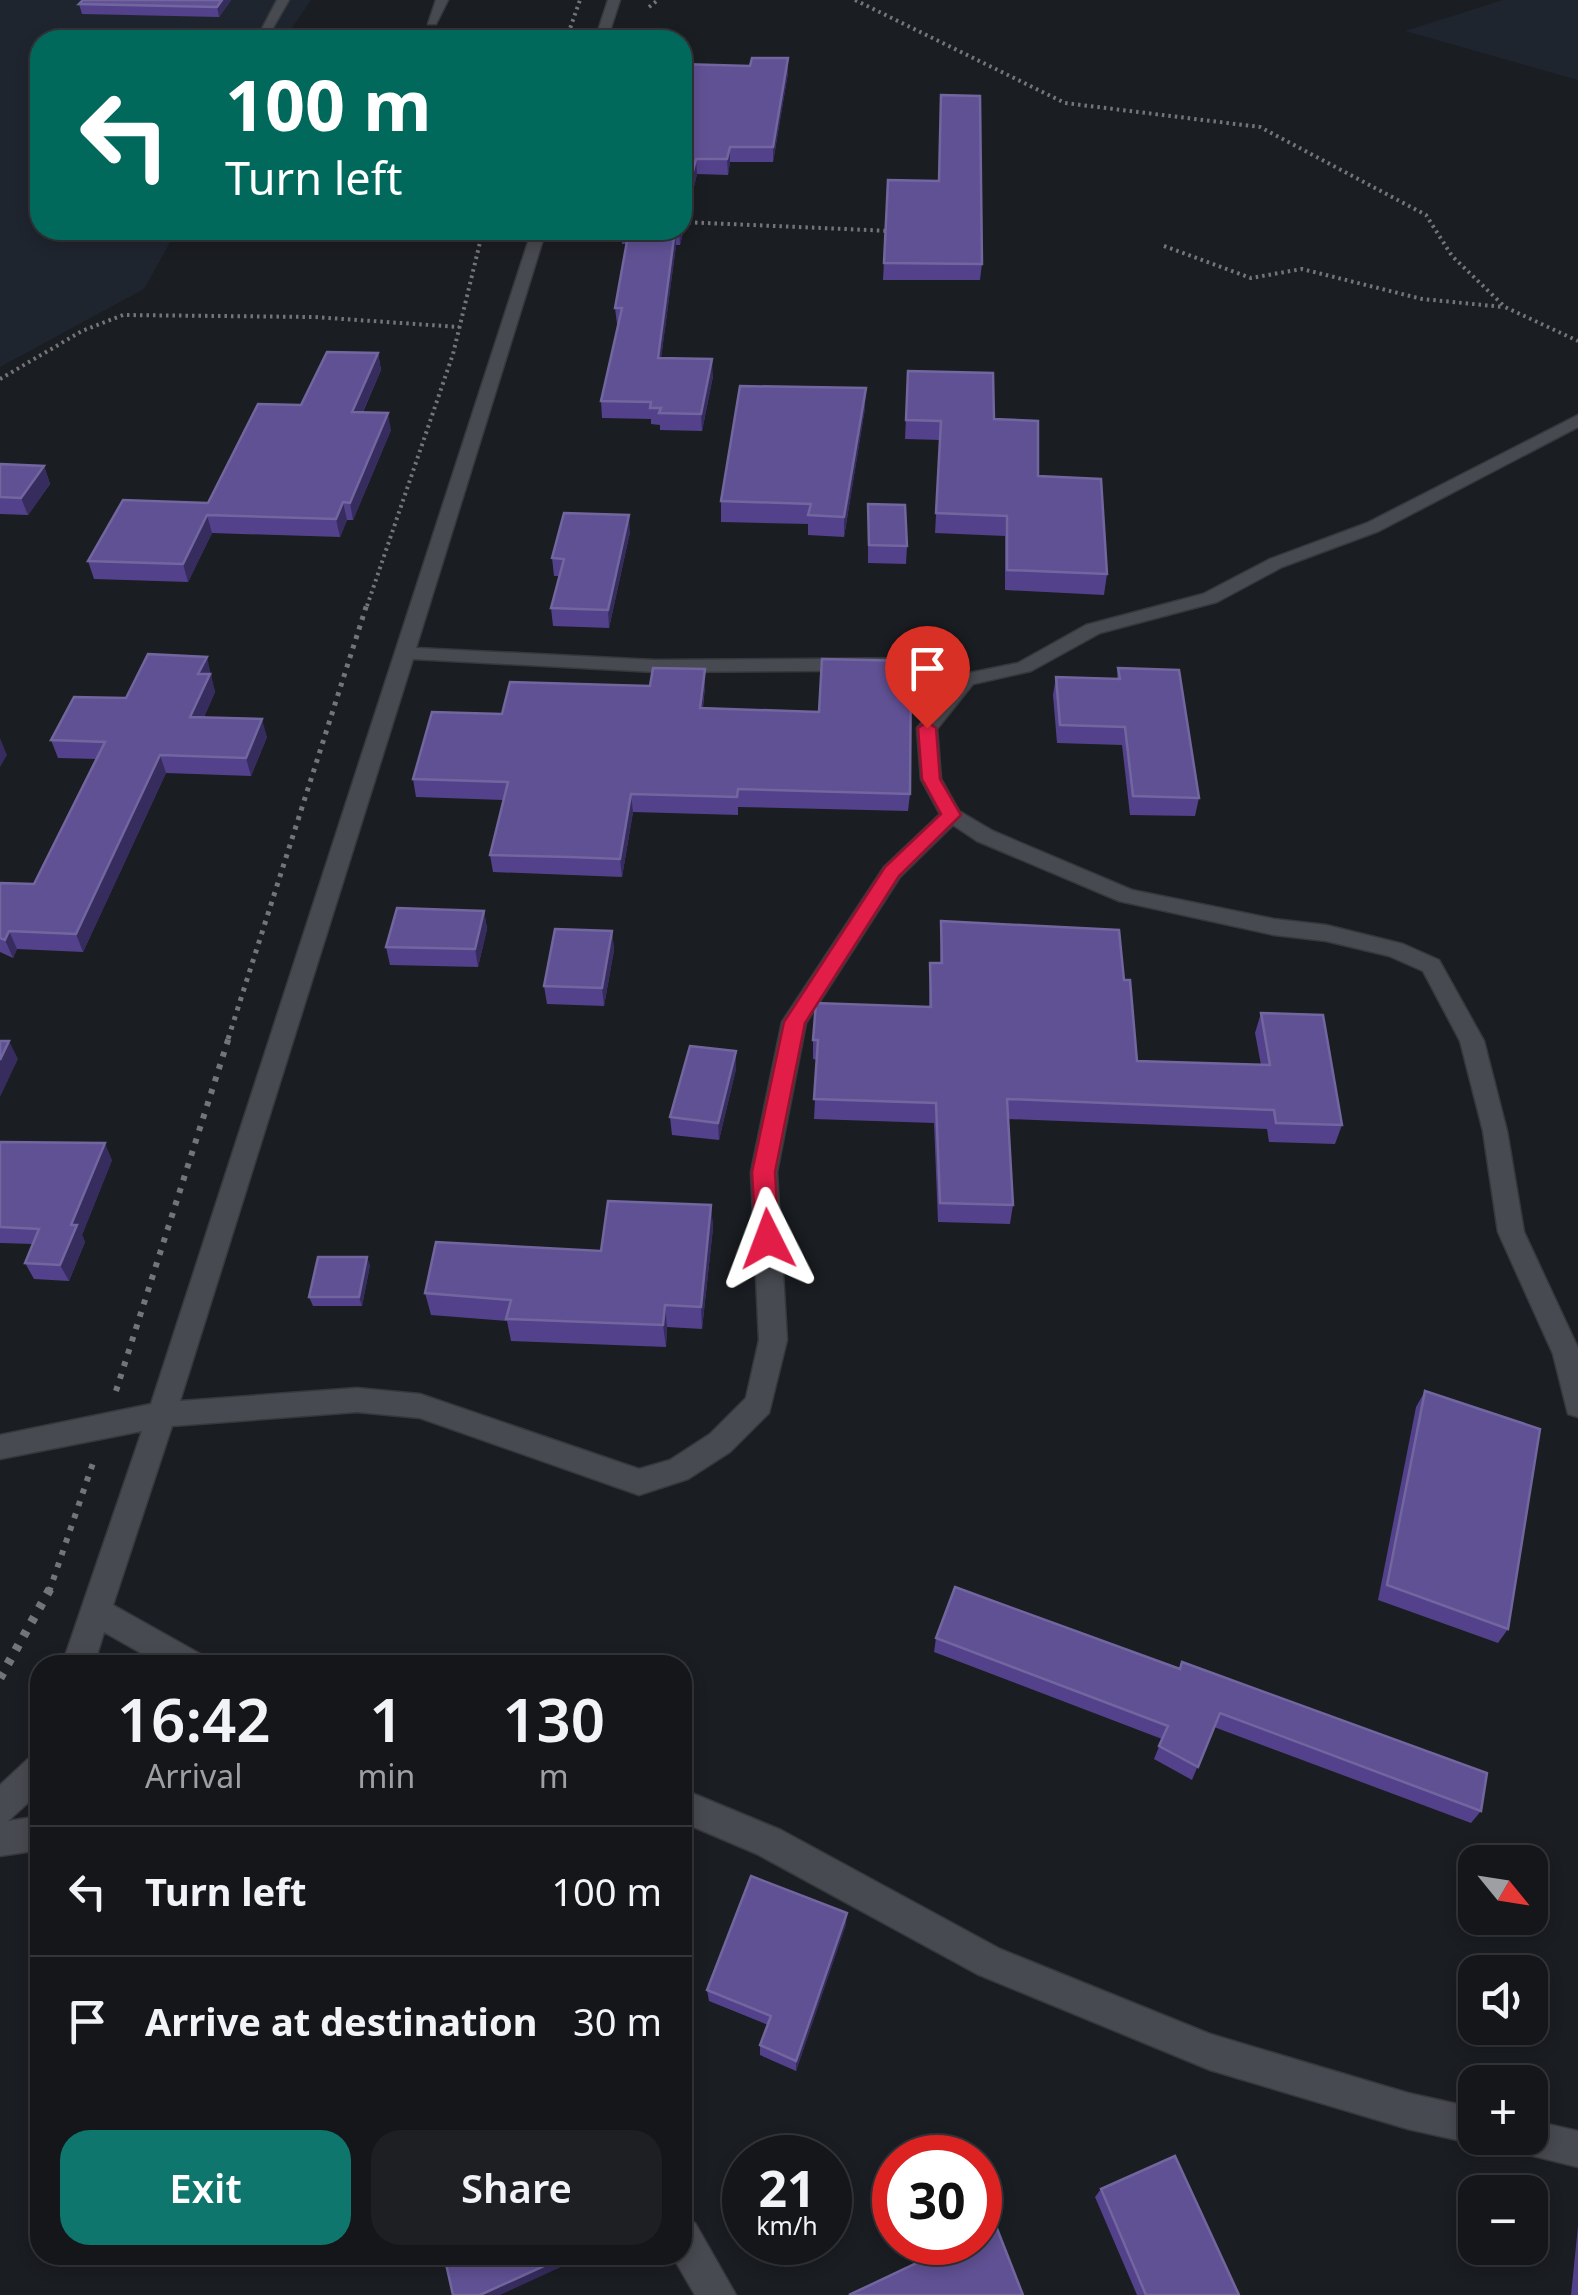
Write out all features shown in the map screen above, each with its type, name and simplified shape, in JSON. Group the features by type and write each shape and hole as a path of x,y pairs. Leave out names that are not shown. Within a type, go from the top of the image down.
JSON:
{"street":[{"path":"266,30 284,0"},
{"path":"432,22 442,0"},
{"path":"604,30 614,0"},
{"path":"82,1655 164,1414 334,886 402,652 536,240"},
{"path":"1578,420 1373,527 1276,563 1210,598 1093,629 1024,667 966,680 927,728 931,779 951,815 985,836 1127,896 1274,927 1326,933 1395,950 1431,966 1472,1041 1495,1131 1511,1232 1567,1354 1578,1404"},
{"path":"402,652 654,666 940,664 966,680"},
{"path":"0,1447 164,1414 357,1400 420,1406 640,1482 678,1470 720,1443 759,1404 773,1340 764,1172 794,1022 892,872 951,815"},
{"path":"98,1612 173,1655"},
{"path":"0,1808 30,1779"},
{"path":"692,1809 769,1842 990,1962 1155,2030 1228,2058 1458,2122"},
{"path":"0,1839 30,1834"},
{"path":"1548,2143 1578,2149"},
{"path":"692,2253 717,2295"}],"path":[{"path":"570,30 580,0"},
{"path":"649,7 658,0"},
{"path":"855,0 1066,103 1260,127 1426,216 1452,256 1505,307 1578,341"},
{"path":"692,222 894,232"},
{"path":"0,1678 45,1604 105,1426 459,328 481,240"},
{"path":"1164,246 1250,278 1302,268 1422,300 1505,307"},
{"path":"0,378 82,332 124,315 314,317 459,328"}],"shaded area":[{"path":"0,0 311,0 291,30 30,30 30,240 171,240 144,289 0,367"},
{"path":"1503,0 1578,0 1578,80 1405,31"}],"building":[{"path":"83,0 222,0 217,7 79,4"},
{"path":"752,58 788,58 773,147 730,147 727,159 696,159 692,175 692,64 750,66"},
{"path":"941,95 980,96 982,264 884,263 888,180 939,181"},
{"path":"627,240 674,240 658,358 712,359 701,414 659,413 661,408 650,408 651,402 601,401 622,308 615,308"},
{"path":"327,352 378,353 352,412 388,413 350,503 343,502 336,519 207,515 183,564 88,561 123,500 208,503 258,404 301,405"},
{"path":"908,371 993,373 994,419 1038,421 1038,476 1101,479 1107,574 1007,570 1007,516 936,513 941,421 906,420"},
{"path":"740,386 866,388 844,517 808,515 811,504 721,501"},
{"path":"0,464 44,466 21,498 0,497"},
{"path":"868,504 905,505 907,546 869,545"},
{"path":"564,513 629,515 608,610 551,608 564,559 552,558"},
{"path":"148,654 207,657 198,674 210,674 190,717 262,719 246,758 160,755 76,934 9,931 5,940 0,938 0,883 34,884 105,742 51,740 74,697 126,698"},
{"path":"822,659 911,661 910,794 738,789 737,797 631,794 620,859 490,855 508,782 413,779 432,712 502,714 510,682 650,686 653,668 705,669 700,708 819,712"},
{"path":"1118,668 1179,670 1199,798 1133,796 1125,727 1060,725 1056,677 1120,679"},
{"path":"397,908 484,911 475,949 386,947"},
{"path":"941,921 1119,930 1124,980 1130,980 1137,1061 1270,1065 1261,1013 1323,1015 1342,1125 1276,1123 1274,1110 1007,1099 1013,1205 940,1203 936,1103 814,1099 818,1040 813,1040 816,1003 931,1007 930,963 942,963"},
{"path":"555,929 612,931 602,988 544,986"},
{"path":"0,1041 9,1041 0,1060"},
{"path":"690,1046 736,1051 718,1123 670,1117"},
{"path":"0,1142 105,1143 71,1225 77,1225 60,1265 25,1263 39,1229 0,1227"},
{"path":"608,1201 711,1205 701,1307 665,1305 663,1325 506,1319 511,1300 425,1293 436,1242 601,1251"},
{"path":"318,1257 367,1257 359,1297 309,1297"},
{"path":"1425,1391 1540,1429 1508,1629 1387,1585"},
{"path":"955,1587 1180,1669 1182,1662 1487,1773 1481,1811 1220,1713 1198,1767 1159,1746 1168,1726 936,1638"},
{"path":"751,1876 847,1913 796,2061 760,2045 771,2016 707,1990"},
{"path":"1175,2156 1239,2295 1146,2295 1101,2189"},
{"path":"1002,2241 1023,2295 849,2295 912,2265 1002,2265"},
{"path":"446,2265 546,2265 480,2295 453,2295"}],"route":[{"path":"768,1239 764,1172 794,1022 892,872 951,815 931,779 927,728"}]}
